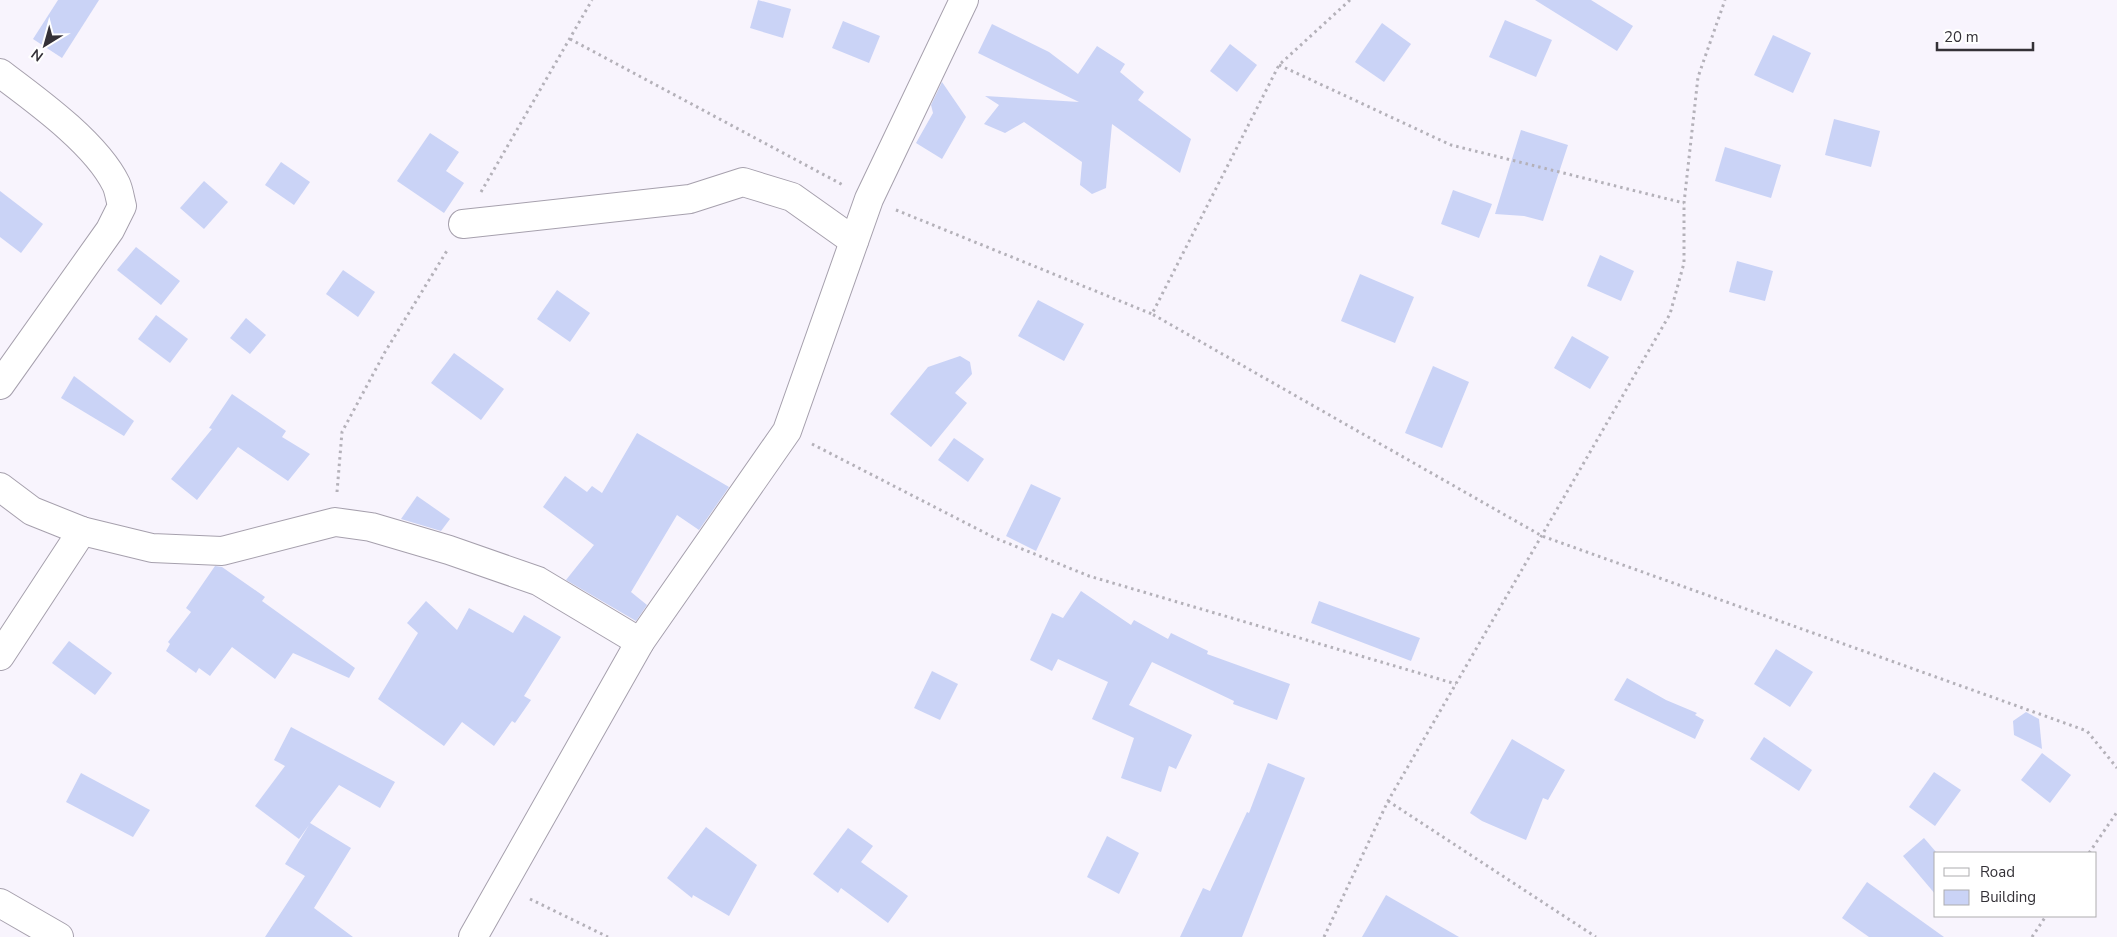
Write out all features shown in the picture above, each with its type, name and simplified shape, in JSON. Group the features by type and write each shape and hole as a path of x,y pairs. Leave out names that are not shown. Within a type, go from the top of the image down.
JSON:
{"street":[{"path":"473,937 640,642 787,431 868,199 964,0"},
{"path":"0,73 52,112 95,154 116,184 122,206 110,230 0,385"},
{"path":"463,224 690,199 743,182 792,197 854,241"},
{"path":"0,487 32,511 82,531 152,548 222,551 335,522 371,527 449,550 538,581 640,642"},
{"path":"0,656 82,531"},
{"path":"0,903 59,937"}],"path":[{"path":"335,522 342,432 385,352 463,224 592,0"},
{"path":"1350,0 1279,65 1152,314 1542,536 2087,731 2117,768"},
{"path":"1324,937 1388,801 1670,314 1684,263 1684,203 1698,77 1725,0"},
{"path":"1279,65 1451,145 1684,203"},
{"path":"787,431 995,538 1090,576 1456,684"},
{"path":"1388,801 1596,937"},
{"path":"2090,852 2117,812"},
{"path":"502,886 608,937"},
{"path":"2032,937 2045,917"}],"building":[{"path":"58,0 99,0 62,58 33,39"},
{"path":"758,0 791,9 783,38 750,28"},
{"path":"1535,0 1591,0 1633,26 1617,51"},
{"path":"1505,20 1552,40 1536,77 1489,57"},
{"path":"843,21 880,36 869,63 832,48"},
{"path":"1382,23 1411,44 1384,82 1355,62"},
{"path":"992,24 1049,52 1078,74 1097,46 1125,64 1120,72 1144,92 1138,100 1191,139 1180,173 1112,124 1106,188 1092,194 1080,185 1082,162 1024,122 1005,133 984,124 999,105 985,96 1079,102 978,53"},
{"path":"1773,35 1811,53 1793,93 1754,75"},
{"path":"1230,44 1257,65 1237,92 1210,71"},
{"path":"942,82 966,117 942,159 916,143 933,113 931,105"},
{"path":"1834,119 1880,131 1871,167 1825,155"},
{"path":"1521,130 1568,145 1543,221 1524,216 1495,214"},
{"path":"430,133 459,152 446,171 464,183 444,213 397,181"},
{"path":"1725,147 1781,165 1771,198 1715,181"},
{"path":"281,162 310,182 294,205 265,185"},
{"path":"204,181 228,202 204,229 180,208"},
{"path":"1453,190 1492,204 1479,238 1441,224"},
{"path":"0,191 43,224 21,253 0,237"},
{"path":"136,247 180,281 161,305 117,270"},
{"path":"1600,255 1634,271 1621,301 1587,286"},
{"path":"1737,261 1773,271 1765,301 1729,292"},
{"path":"343,270 375,292 358,317 326,294"},
{"path":"1360,274 1414,297 1395,343 1341,321"},
{"path":"557,290 590,313 570,342 537,319"},
{"path":"1038,300 1084,324 1064,361 1018,336"},
{"path":"156,315 188,339 170,363 138,339"},
{"path":"246,318 266,335 250,354 230,338"},
{"path":"1572,336 1609,357 1590,389 1554,368"},
{"path":"454,353 504,389 481,420 431,383"},
{"path":"960,356 970,362 972,374 955,393 967,403 931,447 890,414 928,367"},
{"path":"1433,366 1469,382 1442,448 1405,433"},
{"path":"74,376 134,421 124,436 61,398"},
{"path":"232,394 286,431 282,437 310,454 288,481 238,447 197,500 171,479 212,429 209,428"},
{"path":"637,433 729,487 699,530 677,515 631,592 647,605 636,621 566,580 594,545 543,507 565,476 587,492 592,486 602,493"},
{"path":"954,438 984,459 968,482 938,460"},
{"path":"1031,484 1061,498 1036,551 1006,536"},
{"path":"417,496 450,519 441,531 401,519"},
{"path":"215,566 222,567 265,597 262,601 355,668 349,678 293,653 275,679 232,647 210,676 199,668 196,673 166,651 170,644 168,642 191,612 186,608"},
{"path":"1081,591 1131,625 1134,620 1168,639 1171,633 1208,651 1207,654 1290,684 1277,720 1233,704 1234,701 1152,662 1129,705 1192,735 1176,769 1169,766 1161,792 1121,778 1134,738 1092,719 1108,682 1058,659 1052,671 1030,660 1052,613 1063,618"},
{"path":"426,601 457,630 469,608 513,633 524,615 561,637 524,696 531,700 515,723 512,721 494,746 462,722 444,746 378,699 418,633 407,623"},
{"path":"1319,601 1420,638 1411,661 1311,623"},
{"path":"69,641 112,673 95,695 52,663"},
{"path":"1776,649 1813,672 1790,707 1754,684"},
{"path":"932,671 958,684 940,720 914,708"},
{"path":"1627,678 1666,700 1697,713 1695,715 1704,720 1695,739 1614,700"},
{"path":"2026,712 2039,719 2042,749 2014,735 2013,721"},
{"path":"291,727 395,782 380,808 339,785 310,823 351,848 314,908 353,937 265,937 305,876 285,864 309,825 299,839 255,806 285,766 274,760"},
{"path":"1764,737 1812,770 1799,791 1750,759"},
{"path":"1512,739 1565,770 1548,800 1543,798 1526,840 1482,821 1470,813"},
{"path":"2042,753 2071,775 2050,803 2021,780"},
{"path":"1268,763 1305,778 1242,937 1180,937 1203,888 1210,891 1247,812 1249,813"},
{"path":"1934,772 1961,790 1935,826 1909,807"},
{"path":"81,773 150,810 133,837 66,802"},
{"path":"706,827 757,865 729,916 693,895 692,898 667,878"},
{"path":"848,828 873,846 861,862 908,896 888,923 841,888 838,893 813,874"},
{"path":"1107,836 1139,853 1119,894 1087,877"},
{"path":"1924,838 1936,852 1934,852 1934,893 1903,856"},
{"path":"1867,882 1944,937 1869,937 1842,918"},
{"path":"1386,895 1459,937 1362,937"}]}
